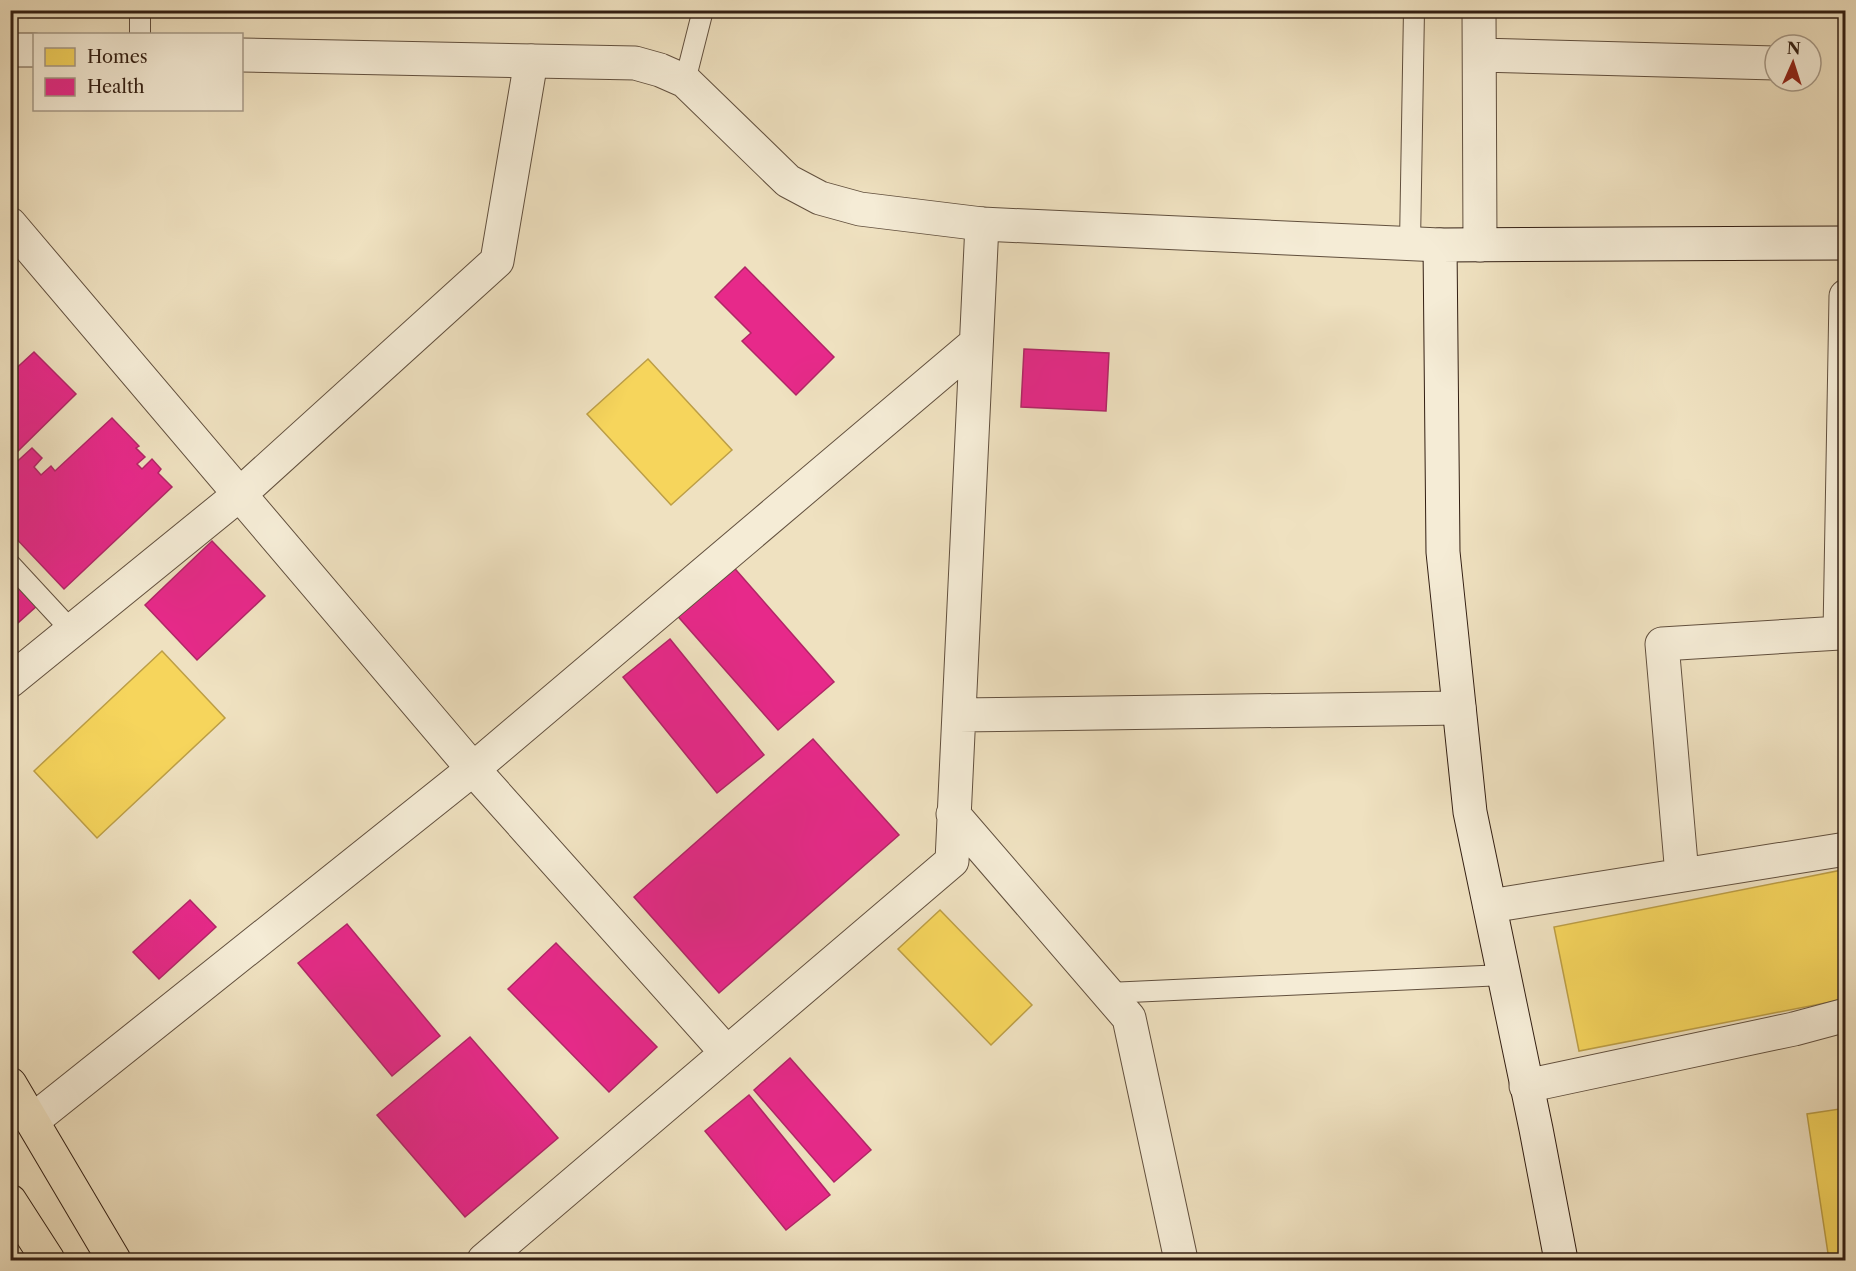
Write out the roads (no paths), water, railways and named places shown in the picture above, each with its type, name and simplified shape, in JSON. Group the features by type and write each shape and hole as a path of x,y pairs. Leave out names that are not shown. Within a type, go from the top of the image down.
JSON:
{"main road":[{"path":"10,1084 114,1260"},
{"path":"13,1217 48,1260"}],"street":[{"path":"1479,10 1480,245"},
{"path":"10,50 33,50"},
{"path":"243,55 635,63 660,70 685,81 788,181 820,198 860,209 982,224 1425,244 1845,243"},
{"path":"1480,55 1763,63"},
{"path":"10,681 240,494 497,261 531,61"},
{"path":"10,224 473,769 727,1053"},
{"path":"484,1260 952,861 982,224"},
{"path":"1425,244 1443,552 1470,812 1561,1260"},
{"path":"1682,875 1662,644 1840,633 1845,296"},
{"path":"32,1120 473,769 976,343"},
{"path":"959,715 1459,708"},
{"path":"953,814 1129,1018 1181,1260"},
{"path":"1490,906 1845,849"},
{"path":"1526,1086 1794,1029 1845,1015"}],"lane":[{"path":"140,10 140,33"},
{"path":"685,81 703,10"},
{"path":"1414,10 1425,244"},
{"path":"10,564 72,631"},
{"path":"1108,993 1504,975"}]}
